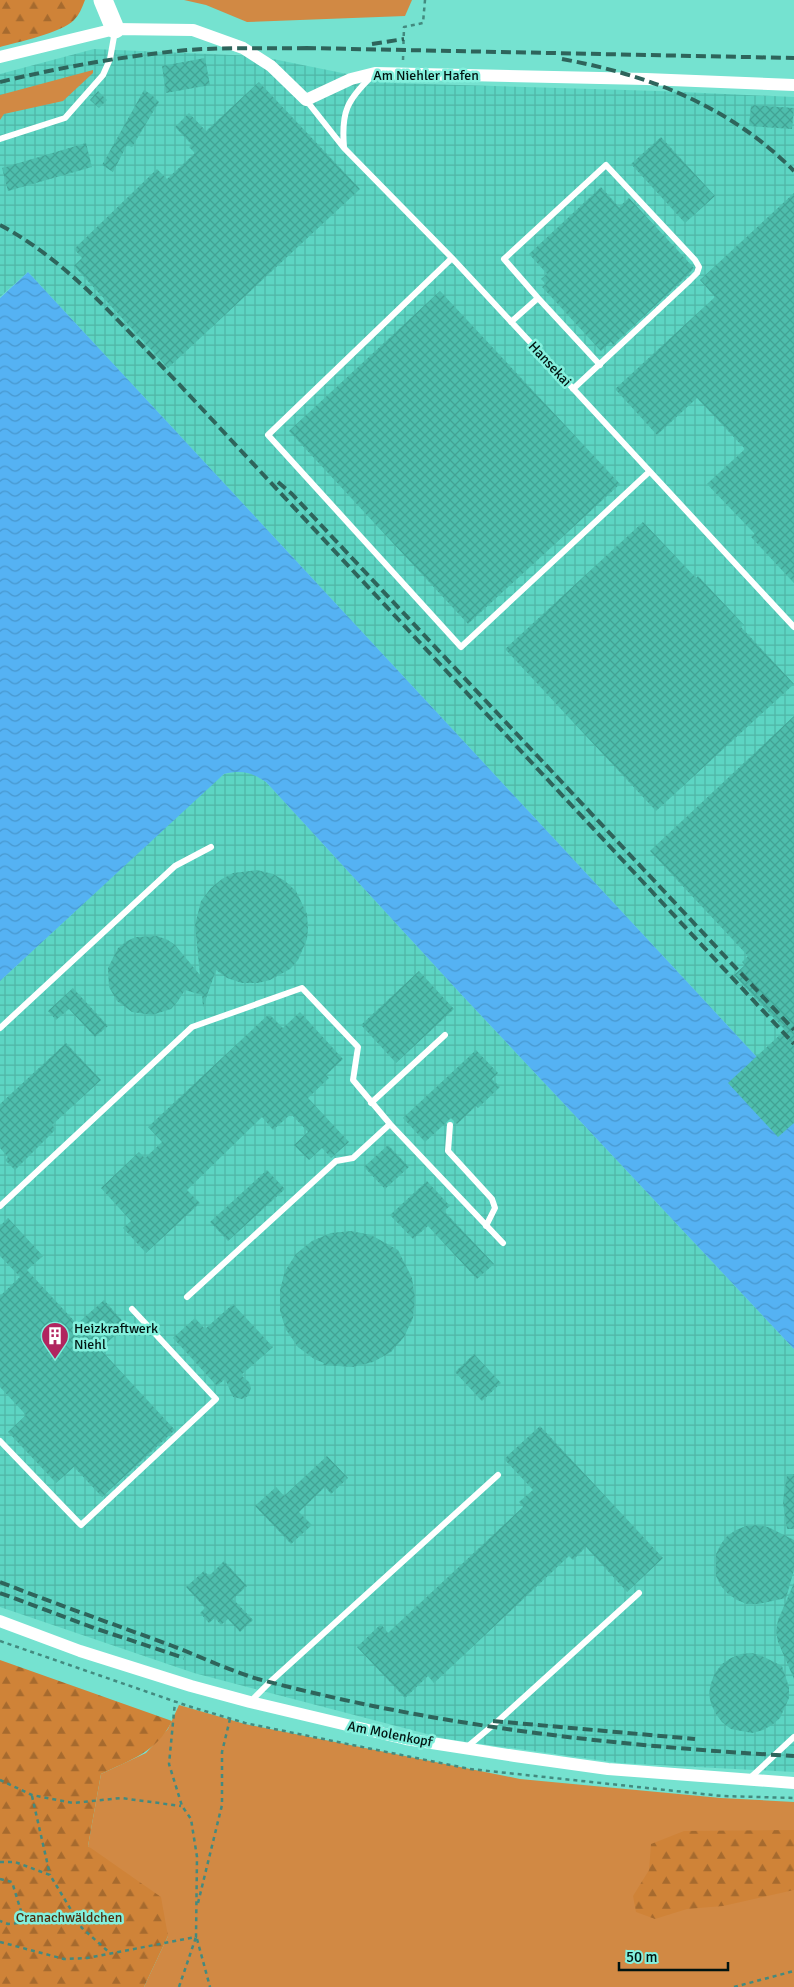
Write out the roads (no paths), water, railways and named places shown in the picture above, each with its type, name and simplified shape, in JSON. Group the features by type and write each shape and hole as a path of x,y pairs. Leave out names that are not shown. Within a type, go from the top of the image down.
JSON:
{"main road":[{"path":"103,0 115,29"}],"street":[{"path":"0,57 115,29 193,30 243,48 271,66 306,100"},
{"name":"Am Niehler Hafen","path":"306,100 351,79 375,73 646,79 794,85"},
{"name":"Am Molenkopf","path":"0,1621 80,1651 250,1702 396,1737 608,1769 794,1783"}],"lane":[{"path":"0,139 65,118 103,75 110,59 115,29"},
{"path":"344,148 342,125 347,107 358,90 375,73"},
{"name":"Hansekai","path":"306,100 344,148 452,258 794,627"},
{"path":"573,389 600,365 690,280 697,273 698,267 695,260 606,164 504,259 600,365"},
{"path":"452,258 268,435 461,647 649,472"},
{"path":"511,322 538,298"},
{"path":"0,1028 175,866 211,847"},
{"path":"0,1206 192,1027 302,988 358,1047 353,1080 371,1103 503,1244"},
{"path":"371,1103 445,1035"},
{"path":"187,1296 336,1161 353,1158 390,1124"},
{"path":"450,1125 448,1151 492,1199 495,1208 486,1226"},
{"path":"0,1440 81,1526 216,1399 132,1309"},
{"path":"250,1702 498,1475"},
{"path":"466,1748 498,1722 639,1594"},
{"path":"748,1780 794,1737"}],"water":[{"path":"28,272 794,1097 794,1349 459,992 266,782 256,776 241,772 224,774 0,981 0,298"}],"railway":[{"path":"372,44 404,39"},
{"path":"306,48 794,58"},
{"path":"0,82 93,63 163,52 218,49 312,48"},
{"path":"562,59 627,74 687,97 744,129 770,148 794,171"},
{"path":"0,225 49,257 115,317 794,1044"},
{"path":"278,482 292,494 794,1030"},
{"path":"0,1582 258,1679 324,1695 457,1721 591,1740 794,1756"},
{"path":"0,1593 97,1629 184,1658"},
{"path":"493,1721 695,1739"}],"place":[{"name":"Heizkraftwerk Niehl","path":"55,1360"}],"park label":[{"name":"Cranachwäldchen","path":"69,1917"}]}
